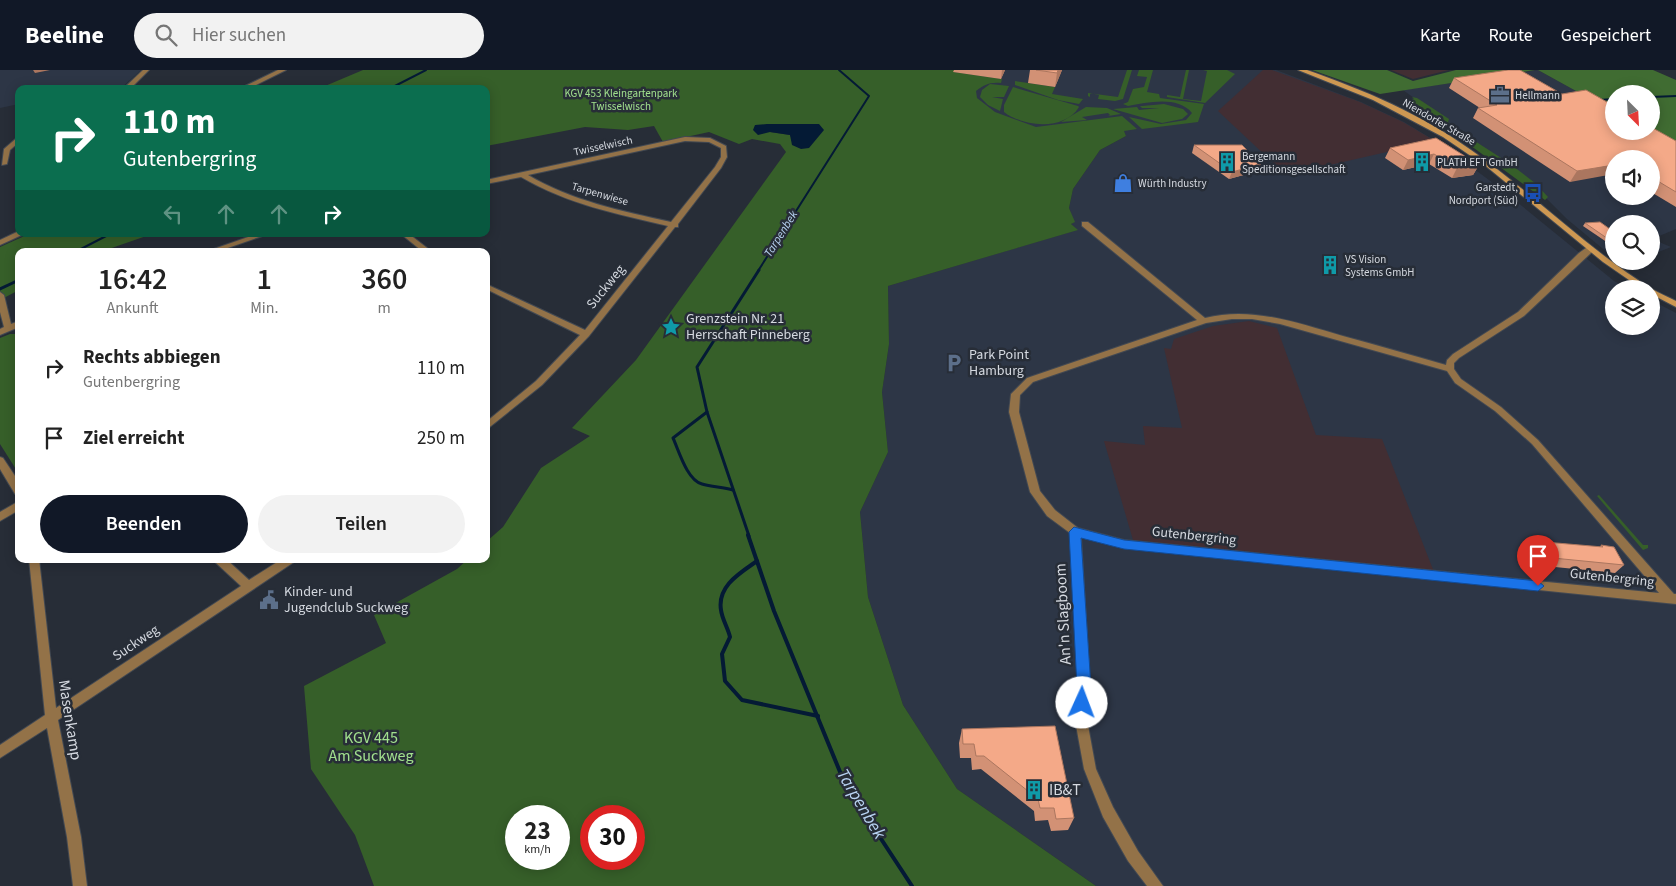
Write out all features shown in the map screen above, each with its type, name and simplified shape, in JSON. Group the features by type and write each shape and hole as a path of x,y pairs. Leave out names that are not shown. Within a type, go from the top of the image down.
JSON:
{"main road":[{"name":"Niendorfer Straße","path":"1301,70 1381,102 1453,141 1489,166 1590,250 1635,280"},
{"path":"1660,296 1676,304"}],"street":[{"path":"130,85 146,70"},
{"path":"251,85 283,70"},
{"name":"Twisselwisch","path":"490,181 685,139 708,139 724,147"},
{"path":"4,164 6,149 15,141"},
{"name":"Suckweg","path":"490,424 539,383 586,334 675,225 718,168 725,153 724,147"},
{"name":"Tarpenwiese","path":"523,175 540,186 571,198 675,225"},
{"path":"1085,224 1204,321"},
{"path":"0,243 15,236"},
{"path":"221,248 255,237"},
{"path":"409,237 423,248"},
{"path":"1450,368 1450,362 1456,356 1521,314 1582,255 1590,250"},
{"path":"490,288 586,334"},
{"path":"0,295 4,330"},
{"name":"Gutenbergring","path":"1230,316 1259,316 1450,368 1458,381 1498,409 1536,442 1674,599 1124,544 1074,532 1051,512 1035,492 1014,412 1016,394 1030,380 1204,321 1230,316"},
{"path":"0,461 15,485"},
{"path":"0,517 15,508"},
{"name":"An'n Slagboom","path":"1074,532 1084,687 1081,720 1090,769 1108,812 1133,856 1156,886"},
{"name":"Masenkamp","path":"34,563 51,717 73,831 80,886"},
{"path":"223,563 248,586"},
{"name":"Suckweg","path":"0,752 284,563"}],"shaded area":[{"path":"0,70 141,70 124,85 15,85 15,105 0,108"},
{"path":"949,70 1276,70 1361,102 1404,122 1442,145 1501,189 1613,280 1605,280 1605,335 1660,335 1660,305 1676,313 1676,886 1096,886 957,789 903,705 868,597 860,512 888,452 882,392 889,344 888,286 1077,230 1071,224 1074,222 1069,208 1073,189 1100,150 1126,136 1124,132 1043,130 994,116"},
{"path":"1263,70 1272,70 1360,102 1403,122 1435,141 1286,175 1218,111"},
{"path":"1391,70 1449,70 1413,79"},
{"path":"1538,70 1605,107 1605,140 1649,140 1676,147 1676,229 1660,236 1660,215 1605,215 1605,251 1567,219 1546,198 1407,100 1414,98 1403,90"},
{"path":"1660,242 1671,247 1660,251"},
{"path":"1249,321 1277,328 1316,435 1382,439 1434,572 1133,540 1104,441 1145,445 1143,426 1182,428 1164,348 1171,349 1174,339 1213,326"}],"green space":[{"path":"363,70 954,70 954,72 1002,79 1001,83 987,84 976,91 977,98 995,112 1036,127 1122,116 1137,129 1124,131 1126,136 1100,150 1073,189 1069,208 1075,222 1071,224 1078,230 888,286 889,344 882,392 888,452 860,512 868,597 903,705 957,789 1096,886 374,886 355,835 311,769 304,686 386,643 374,615 457,569 464,563 490,563 490,538 503,527 541,468 590,436 572,428 636,360 786,152 780,144 752,139 739,144 709,132 663,142 654,126 628,130 585,127 490,145 490,85 327,85","holes":["767,124 819,124 792,139 790,135 770,132"]},
{"path":"1127,70 1132,70 1123,99 1115,101 1098,99 1099,95 1093,94 1118,97"},
{"path":"1139,70 1153,70 1147,92 1159,94 1160,98 1204,104 1198,122 1142,129 1129,117 1161,124 1186,120 1192,113 1186,107 1170,102 1153,102 1128,106 1123,104 1128,102 1133,89 1144,87 1147,77 1137,76"},
{"path":"1186,70 1189,70 1183,99 1201,101 1207,71 1203,70 1227,70 1235,74 1205,103 1167,97 1167,95 1180,97"},
{"path":"1312,70 1387,70 1413,81 1456,70 1535,70 1380,94"},
{"path":"1538,70 1653,70 1676,80 1676,147 1660,137 1660,85 1605,85 1605,107"},
{"path":"1015,81 1055,87 1052,94 1083,99 1079,104 1058,100 1015,85"},
{"path":"990,84 1009,86 1004,97 992,97 1003,99 1000,111 988,105 980,97 982,90"},
{"path":"1013,87 1079,107 1073,115 1054,123 1043,124 1022,121 1004,112 1004,105"},
{"path":"1412,97 1417,98 1449,119 1448,122 1453,127 1509,163 1535,183 1548,197 1545,200 1467,143 1402,105 1402,102 1414,99"},
{"path":"1164,104 1183,109 1188,114 1182,119 1162,123 1113,109 1137,107 1139,110 1159,108 1142,108 1140,106"},
{"path":"1086,107 1107,108 1121,114 1108,116 1110,115 1108,113 1082,117 1087,120 1061,122"},
{"path":"22,237 143,237 112,248 15,248 15,292 0,300 0,247"},
{"path":"15,334 15,468 0,444 0,338"},
{"path":"1599,495 1643,545 1648,545 1648,548 1643,550 1597,496"}],"water":[{"path":"819,124 824,130 809,148 801,149 792,145 790,135 770,132 758,135 753,130 755,125"}],"building":[{"path":"1036,70 1058,70 1057,73"},
{"path":"1520,70 1562,94 1586,90 1605,101 1605,140 1660,140 1660,132 1676,141 1676,192 1660,182 1660,150 1605,150 1605,166 1577,171 1478,108 1497,105 1454,78"},
{"path":"1436,138 1479,165 1457,168 1434,154 1408,160 1390,148"},
{"path":"1194,145 1242,145 1261,164 1232,172"},
{"path":"1600,222 1605,226 1605,237 1585,223"},
{"path":"1545,542 1614,547 1624,565 1553,558"},
{"name":"IB&T","path":"1055,726 1074,818 1056,819 1054,808 1040,808 1038,799 984,756 976,756 974,744 963,744 962,729"}],"waterway":[{"path":"397,85 426,70"},
{"name":"Tarpenbek","path":"758,271 869,96 839,70"},
{"path":"1660,97 1676,96"},
{"path":"1599,100 1605,100"},
{"path":"1406,103 1431,117"},
{"path":"83,248 104,237"},
{"name":"Tarpenbek","path":"707,412 697,367 759,270"},
{"path":"0,289 15,282"},
{"name":"Tarpenbek","path":"707,412 749,536"},
{"name":"Tarpenbek","path":"707,412 673,438 692,477 702,484 733,490"},
{"name":"Tarpenbek","path":"748,535 757,561"},
{"name":"Tarpenbek","path":"757,561 774,611 817,716"},
{"name":"Tarpenbek","path":"757,561 731,581 726,587 721,601 721,610 730,637 722,654 725,681 742,700 817,716"},
{"name":"Tarpenbek","path":"817,716 845,784 912,886"}],"place":[{"name":"Hellmann","path":"1500,95"},
{"name":"Bergemann Speditionsgesellschaft","path":"1227,162"},
{"name":"PLATH EFT GmbH","path":"1422,162"},
{"name":"Würth Industry","path":"1123,183"},
{"name":"Garstedt, Nordport (Süd)","path":"1533,193"},
{"name":"VS Vision Systems GmbH","path":"1330,265"},
{"name":"Grenzstein Nr. 21 Herrschaft Pinneberg","path":"671,327"},
{"name":"Park Point Hamburg","path":"954,363"},
{"name":"Kinder- und Jugendclub Suckweg","path":"269,600"},
{"name":"IB&T","path":"1034,790"}],"route":[{"path":"1082,703 1084,687 1074,532 1124,544 1538,586"}],"park label":[{"name":"KGV 453 Kleingartenpark Twisselwisch","path":"621,99"},
{"name":"KGV 445 Am Suckweg","path":"371,747"}]}
